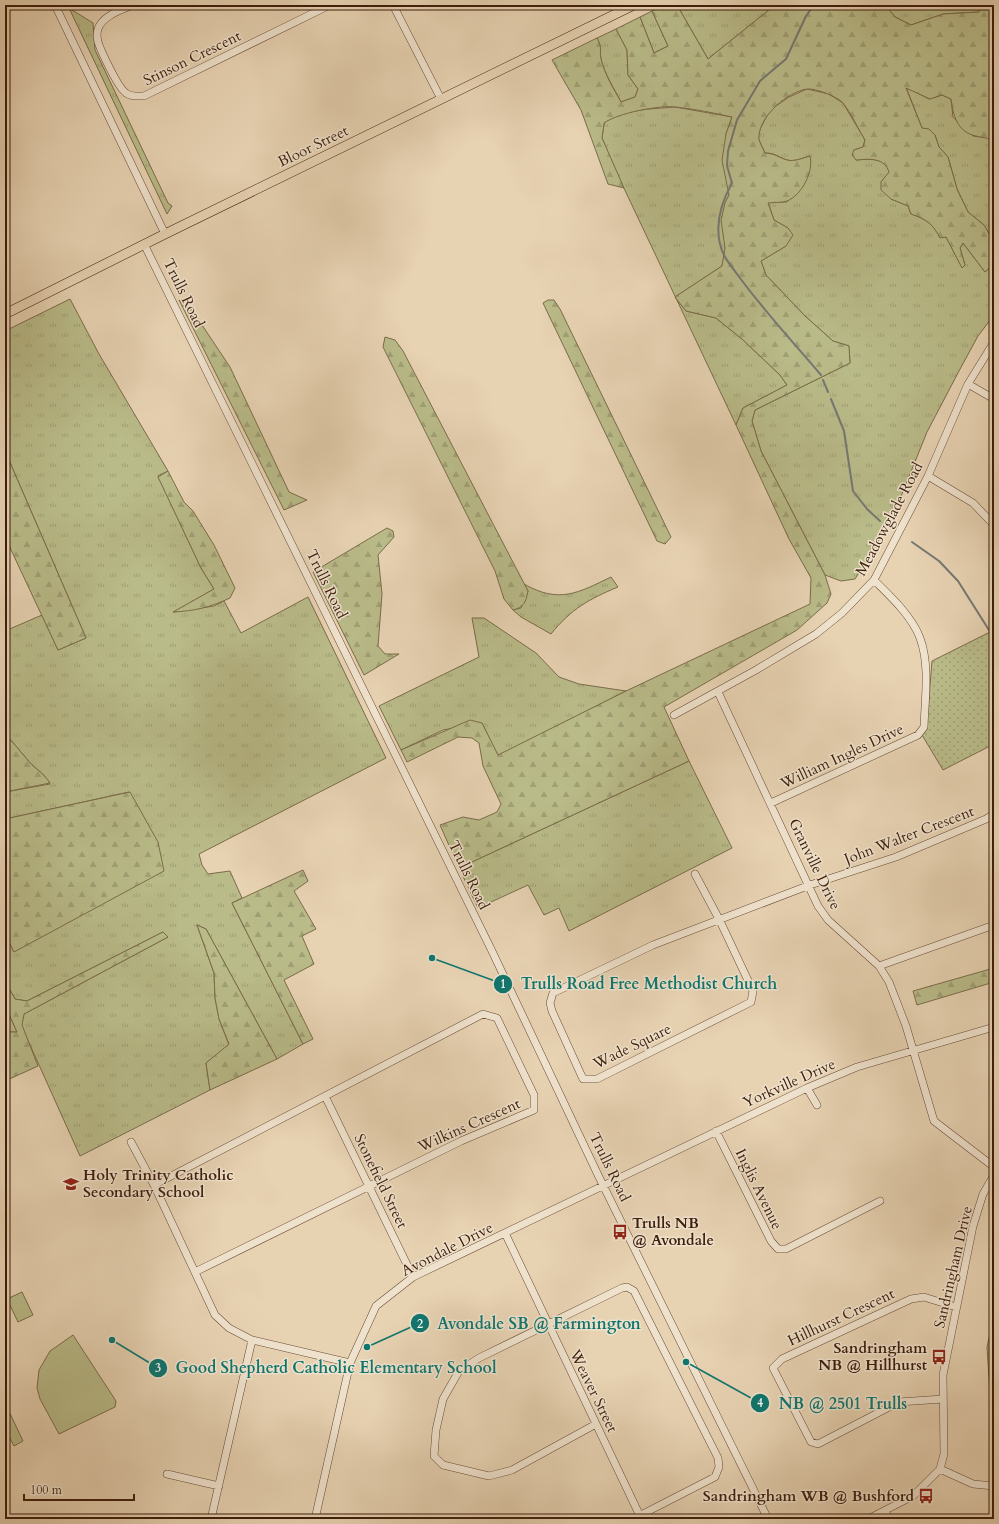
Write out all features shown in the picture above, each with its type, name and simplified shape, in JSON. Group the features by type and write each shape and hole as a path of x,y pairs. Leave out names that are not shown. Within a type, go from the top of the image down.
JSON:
{"main road":[{"name":"Bloor Street","path":"5,314 144,244 634,5"}],"street":[{"path":"55,5 165,234"},
{"name":"Stinson Crescent","path":"132,5 110,16 101,23 97,30 98,41 119,85 125,93 133,97 144,96 330,5"},
{"path":"393,5 441,99"},
{"name":"Trulls Road","path":"144,244 477,920 603,1185 768,1519"},
{"name":"Meadowglade Road","path":"674,715 718,692 816,634 842,613 874,580 928,476 968,384 994,342"},
{"path":"968,384 994,399"},
{"path":"928,476 973,503 994,525"},
{"name":"William Ingles Drive","path":"771,803 918,736 924,727 926,666 920,637 901,607 874,580"},
{"name":"Granville Drive","path":"718,692 810,885 818,906 828,920 878,966 889,982 914,1049 934,1120 994,1168"},
{"name":"John Walter Crescent","path":"810,885 896,857 986,819 994,814"},
{"path":"695,874 720,921"},
{"name":"Wade Square","path":"720,921 753,991 751,1002 597,1079 583,1079 552,1011 550,1003 554,993 652,946 810,885"},
{"path":"878,966 994,925"},
{"name":"Wilkins Crescent","path":"154,1184 484,1014 497,1018 534,1095 534,1110 461,1141 195,1272"},
{"name":"Yorkville Drive","path":"603,1185 807,1088 857,1067 914,1049 994,1027"},
{"path":"807,1088 817,1105"},
{"name":"Stonefield Street","path":"325,1096 413,1277"},
{"name":"Inglis Avenue","path":"716,1131 771,1241 778,1249 786,1249 880,1201"},
{"path":"131,1142 154,1184 215,1315 229,1328 252,1340 350,1363"},
{"name":"Sandringham Drive","path":"940,1469 944,1454 943,1375 972,1226 983,1194 994,1176"},
{"name":"Avondale Drive","path":"315,1519 350,1363 376,1306 413,1277 603,1185"},
{"name":"Weaver Street","path":"505,1233 596,1424 637,1517"},
{"path":"596,1424 512,1470 489,1476 443,1465 434,1456 436,1430 443,1399 459,1371 479,1358 622,1288 628,1287 634,1291 718,1458 719,1466 715,1477 637,1517"},
{"name":"Hillhurst Crescent","path":"943,1399 899,1402 818,1444 811,1442 773,1368 782,1359 911,1299 924,1297 956,1307"},
{"path":"211,1519 252,1340"},
{"path":"868,1519 913,1496 940,1469 973,1484 994,1486"},
{"path":"167,1474 218,1486"},
{"path":"885,1511 889,1519"}],"green space":[{"path":"665,5 677,5 708,59 775,5 885,5 895,17 911,25 943,14 979,12 982,5 994,5 994,142 988,138 970,134 960,127 953,111 951,99 942,95 930,99 906,88 922,128 929,129 935,135 939,147 948,157 957,189 968,212 984,225 994,242 994,264 985,272 963,243 960,248 965,265 962,268 946,237 940,238 935,229 928,223 911,214 908,206 891,199 881,190 881,182 889,172 887,167 880,161 876,160 856,160 852,155 854,150 863,147 865,140 843,103 821,91 807,89 799,91 783,100 769,113 764,121 759,136 765,153 790,160 798,160 810,156 811,162 806,182 797,194 787,201 768,203 774,220 788,228 793,235 786,246 761,261 766,275 805,316 833,341 849,346 850,363 755,410 752,421 761,451 825,575 831,594 827,603 797,630 664,707 689,761 459,868 440,825 463,817 479,820 497,812 501,804 483,766 479,743 472,738 458,737 407,762 401,750 470,720 482,723 498,755 626,691 810,604 811,578 789,539 736,425 743,408 787,385 780,375 742,339 716,318 686,311 675,297 722,266 725,248 721,220 725,203 729,195 722,160 726,134 732,117 676,107 660,107 639,110 610,119 604,123 602,138 624,188 608,184 581,110 552,60 597,38 600,45 600,56 605,70 621,102 635,97 638,89 628,75 627,50 616,29 640,17 654,53 668,46 652,11"},
{"path":"677,5 775,5 708,59"},
{"path":"885,5 982,6 979,12 943,14 911,25 895,17"},
{"path":"69,8 93,23 95,50 168,203 172,206 167,214"},
{"path":"652,11 668,46 654,53 640,17"},
{"path":"616,29 627,50 628,75 638,89 635,97 621,102 605,70 600,56 600,45 597,38"},
{"path":"906,87 929,99 942,95 951,99 953,117 973,136 990,138 994,142 994,242 984,225 968,212 957,189 948,157 939,147 935,135 922,128"},
{"path":"807,89 829,94 843,103 865,140 863,147 854,150 856,160 876,160 880,161 887,167 890,172 881,182 891,199 908,206 911,214 928,222 940,237 946,237 962,267 965,265 960,248 963,243 985,272 994,264 994,315 978,336 927,432 902,494 876,546 855,579 841,581 825,575 761,451 752,421 755,410 850,363 849,346 833,341 805,316 766,275 761,261 786,246 788,228 774,220 768,202 787,202 810,156 798,160 790,160 774,154 765,153 758,138 760,129 770,110 789,97"},
{"path":"675,107 732,117 726,134 729,195 723,215 725,248 722,266 675,297 613,165 602,138 604,123 612,118 638,110"},
{"path":"676,298 686,311 716,318 742,339 780,375 787,385 743,408 736,425"},
{"path":"70,299 99,354 168,471 158,476 201,568 214,589 174,612 214,606 224,601 241,633 308,597 386,758 199,854 202,865 208,874 230,871 242,898 232,903 303,1044 277,1059 206,929 197,925 214,973 215,998 219,1019 229,1045 206,1063 210,1090 80,1156 21,1025 24,1014 168,937 163,932 27,1001 15,999 5,981 5,923 8,940 14,952 129,792 5,819 5,792 50,784 5,734 5,631 42,615 58,650 86,638 5,451 5,331"},
{"path":"179,300 192,310 230,367 289,492 307,500 284,510"},
{"path":"548,300 554,300 560,309 671,537 665,544 657,541 543,303"},
{"path":"385,337 395,340 403,351 528,591 522,606 513,610 504,599 495,571 383,347"},
{"path":"5,451 86,638 58,650 5,537"},
{"path":"168,471 184,502 193,511 214,545 235,588 230,598 216,604 189,611 173,612 214,589 201,568 158,477"},
{"path":"387,528 393,531 394,537 378,555 382,594 378,646 385,654 399,654 364,675 313,572"},
{"path":"611,577 618,587 598,596 573,611 551,634 521,617 513,610 521,608 528,591 524,584 548,594 558,595 578,592"},
{"path":"472,618 484,618 536,653 559,677 579,684 626,691 498,756 482,723 443,730 401,750 379,706 479,657"},
{"path":"994,630 994,744 943,770 922,735 928,711 932,661"},
{"path":"5,734 29,761 44,775 50,783 5,792"},
{"path":"689,761 732,848 569,931 559,908 544,915 528,885 478,908 459,868"},
{"path":"130,792 158,842 164,871 14,952 8,940 5,923 5,819"},
{"path":"303,870 308,881 294,891 316,929 302,936 314,964 284,980 313,1039 303,1044 232,903"},
{"path":"197,925 206,929 277,1059 210,1090 206,1063 229,1044 219,1019 215,998 214,973"},
{"path":"163,932 168,937 24,1014 22,1025 38,1066 5,1081 5,1032 17,1032 5,1005 5,981 15,999 27,1001"},
{"path":"994,968 994,982 917,1005 913,991"},
{"path":"5,1005 17,1032 5,1032"},
{"path":"22,1292 33,1315 18,1322 7,1299"},
{"path":"994,1316 994,1454 987,1347"},
{"path":"73,1335 116,1401 115,1407 59,1434 40,1399 37,1388 39,1370 50,1351"},
{"path":"5,1403 23,1441 14,1446 8,1435 5,1443"}],"waterway":[{"path":"814,5 806,16 786,59 760,81 737,120 728,151 727,166 732,183 722,205 718,228 721,249 728,262 759,303 821,375"},
{"path":"823,380 828,392"},
{"path":"831,399 844,431 853,491 867,509 880,521"},
{"path":"912,542 939,561 958,581 994,638"}],"place":[{"name":"Trulls Road Free Methodist Church","path":"432,958"},
{"name":"Holy Trinity Catholic Secondary School","path":"71,1184"},
{"name":"Trulls NB @ Avondale","path":"620,1232"},
{"name":"Good Shepherd Catholic Elementary School","path":"112,1340"},
{"name":"Avondale SB @ Farmington","path":"367,1347"},
{"name":"Sandringham NB @ Hillhurst","path":"939,1357"},
{"name":"NB @ 2501 Trulls","path":"686,1362"},
{"name":"Sandringham WB @ Bushford","path":"926,1496"}]}
